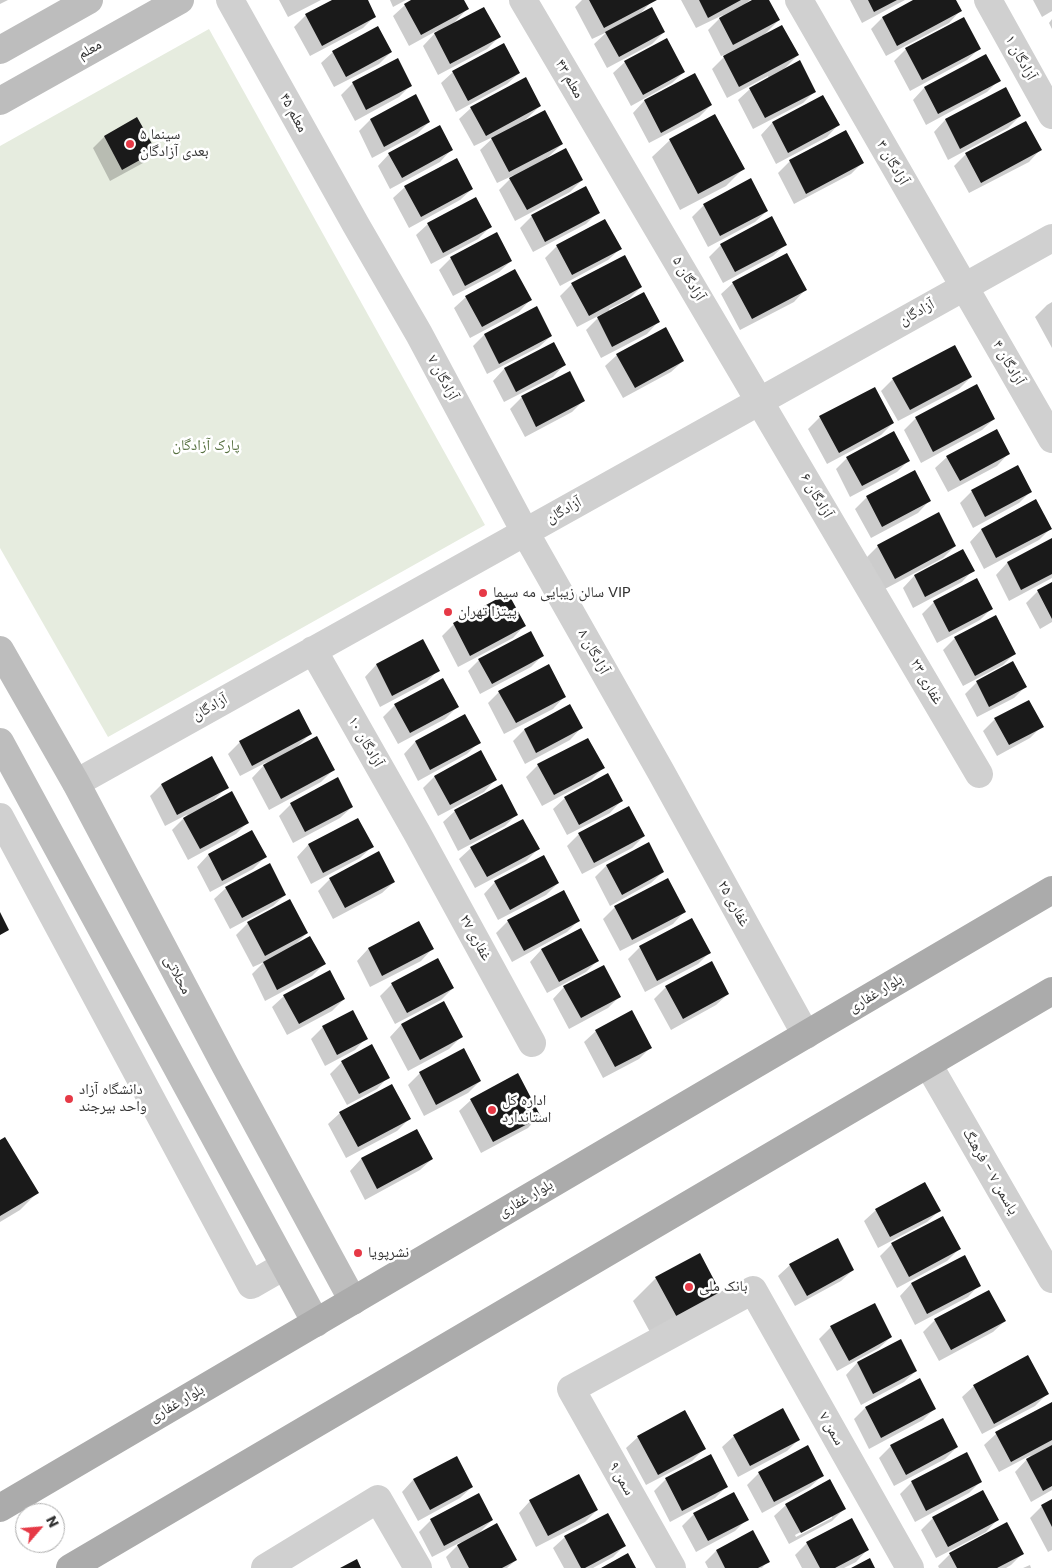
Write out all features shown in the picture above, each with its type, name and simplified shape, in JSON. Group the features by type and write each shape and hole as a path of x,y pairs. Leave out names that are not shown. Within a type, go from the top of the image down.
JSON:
{"main road":[{"path":"0,50 89,0"},
{"name":"معلم","path":"0,101 180,0"},
{"name":"محلاتی","path":"0,650 76,783 225,1065 353,1301"},
{"path":"0,742 316,1323"},
{"name":"بلوار غفاری","path":"0,1508 1052,890"},
{"path":"70,1568 1052,992"}],"street":[{"name":"معلم ۴۵","path":"230,0 356,226"},
{"name":"معلم ۴۳","path":"523,0 616,157"},
{"name":"آزادگان ۳","path":"799,0 963,287"},
{"name":"آزادگان ۱","path":"988,0 1052,115"},
{"name":"آزادگان ۵","path":"616,157 760,400"},
{"name":"آزادگان ۷","path":"356,226 419,334 526,532"},
{"name":"آزادگان","path":"76,783 1052,238"},
{"name":"آزادگان ۴","path":"963,287 1052,439"},
{"name":"آزادگان ۶","path":"760,400 872,591"},
{"name":"آزادگان ۸","path":"526,532 661,772"},
{"name":"غفاری ۲۳","path":"872,591 979,774"},
{"name":"آزادگان ۱۰","path":"313,650 417,833"},
{"name":"غفاری ۲۵","path":"661,772 806,1035"},
{"path":"0,817 251,1285 284,1266"},
{"name":"غفاری ۲۷","path":"417,833 532,1043"},
{"path":"121,1040 153,1023"},
{"name":"یاسمن ۷ - فرهنگ","path":"928,1064 1052,1279"},
{"path":"178,1149 210,1129"},
{"name":"سمن ۷","path":"571,1389 752,1290 910,1568"},
{"name":"سمن ۹","path":"571,1389 672,1568"},
{"path":"265,1568 378,1499 418,1568"}],"green space":[{"name":"پارک آزادگان","path":"209,29 485,525 108,737 0,548 0,146"}],"building":[{"path":"332,0 368,0 376,17 322,46 305,14"},
{"path":"411,0 464,0 469,9 421,35 404,4"},
{"path":"589,0 657,0 604,28"},
{"path":"699,0 741,0 708,18"},
{"path":"752,0 769,0 780,20 733,45 719,18"},
{"path":"868,0 897,0 874,12"},
{"path":"913,0 956,0 962,11 897,46 882,17"},
{"path":"484,7 501,37 450,64 434,33"},
{"path":"652,7 665,32 619,57 605,32"},
{"path":"964,17 981,49 922,80 905,48"},
{"path":"782,25 799,55 739,87 723,56"},
{"path":"378,26 392,52 346,77 332,51"},
{"path":"667,38 685,72 643,95 624,61"},
{"path":"504,43 520,73 468,101 452,71"},
{"path":"986,54 1001,81 938,114 924,87"},
{"path":"398,58 412,86 366,110 352,82"},
{"path":"800,60 816,92 765,118 749,88"},
{"path":"695,73 712,105 661,133 644,100"},
{"path":"526,77 541,106 486,136 470,107"},
{"path":"1006,87 1021,116 960,149 945,119"},
{"path":"416,94 430,122 384,147 370,119"},
{"path":"823,95 840,125 788,153 772,122"},
{"path":"545,110 563,144 509,172 491,138"},
{"path":"715,114 745,169 698,194 669,139"},
{"name":"سینما ۵ بعدی آزادگان","path":"137,117 156,151 122,170 104,136"},
{"path":"1026,121 1042,150 981,183 965,153"},
{"path":"440,125 453,150 402,178 388,153"},
{"path":"846,130 864,163 806,194 789,160"},
{"path":"566,148 583,180 527,210 509,178"},
{"path":"457,158 473,189 421,217 404,186"},
{"path":"751,178 768,211 720,236 703,204"},
{"path":"586,186 600,213 545,242 531,215"},
{"path":"476,197 492,227 443,253 427,223"},
{"path":"772,216 787,245 735,272 720,244"},
{"path":"605,219 622,249 572,275 556,245"},
{"path":"497,232 512,261 465,286 450,257"},
{"path":"787,253 807,290 752,319 732,282"},
{"path":"625,255 642,287 589,316 571,283"},
{"path":"515,269 532,300 482,327 465,296"},
{"path":"644,292 660,322 612,347 597,317"},
{"path":"537,306 552,336 499,364 484,334"},
{"path":"666,327 684,361 635,388 616,354"},
{"path":"554,342 566,365 516,392 504,368"},
{"path":"955,345 972,377 910,410 892,378"},
{"path":"570,371 585,401 536,427 521,396"},
{"path":"977,384 995,419 933,452 915,417"},
{"path":"875,387 894,423 839,453 819,416"},
{"path":"997,429 1010,454 960,481 946,456"},
{"path":"894,431 910,461 862,486 846,457"},
{"path":"1018,465 1032,492 985,517 971,490"},
{"path":"915,470 931,501 882,527 866,496"},
{"path":"1036,499 1052,529 996,558 981,529"},
{"path":"939,512 956,546 895,579 877,545"},
{"path":"1052,538 1052,574 1021,590 1007,562"},
{"path":"963,549 975,571 925,597 914,575"},
{"path":"977,578 993,609 949,632 933,601"},
{"path":"1052,582 1052,619 1037,590"},
{"path":"508,593 526,626 470,656 453,623"},
{"path":"996,615 1016,654 975,676 954,637"},
{"path":"531,631 544,656 492,684 478,659"},
{"path":"423,639 440,671 392,696 376,664"},
{"path":"1013,661 1027,687 989,707 976,681"},
{"path":"549,664 566,697 516,723 498,691"},
{"path":"443,678 459,707 410,733 394,704"},
{"path":"1029,700 1044,727 1009,745 994,718"},
{"path":"570,704 583,728 536,753 524,729"},
{"path":"299,709 312,734 252,766 239,741"},
{"path":"465,714 481,743 430,770 415,741"},
{"path":"317,736 335,770 281,799 263,765"},
{"path":"588,738 605,768 554,795 537,764"},
{"path":"481,750 497,780 450,805 434,776"},
{"path":"212,756 229,788 177,815 161,784"},
{"path":"608,773 623,801 579,825 564,797"},
{"path":"338,777 353,807 305,832 290,803"},
{"path":"502,784 518,815 470,840 454,810"},
{"path":"232,791 249,823 200,849 183,818"},
{"path":"629,806 645,836 594,863 578,833"},
{"path":"358,818 374,847 323,873 308,844"},
{"path":"523,819 540,849 487,877 470,847"},
{"path":"252,830 267,857 222,881 208,854"},
{"path":"649,842 664,872 622,895 606,865"},
{"path":"379,851 395,882 345,908 329,878"},
{"path":"544,855 559,883 510,910 494,881"},
{"path":"270,863 286,895 242,918 225,887"},
{"path":"668,878 686,912 632,940 614,906"},
{"path":"564,890 580,921 524,951 507,920"},
{"path":"290,899 308,933 265,956 247,922"},
{"path":"0,912 9,930 0,935"},
{"path":"692,918 711,953 657,981 639,946"},
{"path":"419,921 434,949 382,976 368,948"},
{"path":"581,928 599,961 559,982 541,949"},
{"path":"310,936 326,964 277,990 263,962"},
{"path":"438,958 454,988 407,1013 391,983"},
{"path":"712,961 729,994 683,1019 665,986"},
{"path":"604,965 621,997 581,1018 563,986"},
{"path":"330,970 345,999 299,1024 283,995"},
{"path":"444,1001 463,1037 420,1060 401,1024"},
{"path":"353,1010 368,1039 337,1055 322,1026"},
{"path":"632,1010 652,1048 615,1067 595,1030"},
{"path":"372,1044 390,1078 359,1094 341,1061"},
{"path":"464,1048 481,1081 436,1105 419,1072"},
{"path":"518,1073 541,1117 493,1142 470,1099"},
{"path":"392,1084 411,1119 358,1147 339,1112"},
{"path":"417,1129 433,1159 377,1189 361,1158"},
{"path":"5,1137 39,1193 0,1216 0,1140"},
{"path":"925,1182 941,1211 890,1237 875,1209"},
{"path":"943,1216 961,1249 909,1277 891,1243"},
{"path":"838,1238 854,1270 807,1296 789,1264"},
{"name":"بانک ملی","path":"700,1253 723,1297 679,1321 655,1277"},
{"path":"965,1255 981,1286 927,1314 911,1283"},
{"path":"989,1290 1006,1321 951,1350 934,1319"},
{"path":"875,1303 892,1337 849,1361 830,1326"},
{"path":"901,1339 917,1371 873,1394 857,1362"},
{"path":"1028,1355 1049,1394 994,1424 973,1385"},
{"path":"920,1378 936,1409 881,1438 865,1407"},
{"path":"1052,1402 1052,1440 1011,1462 995,1432"},
{"path":"783,1408 800,1440 750,1466 733,1435"},
{"path":"685,1410 706,1449 658,1475 637,1436"},
{"path":"943,1418 958,1447 906,1475 890,1445"},
{"path":"808,1445 824,1476 774,1502 758,1472"},
{"path":"1052,1445 1052,1486 1043,1491 1026,1459"},
{"path":"967,1452 982,1482 926,1511 911,1481"},
{"path":"711,1454 728,1487 682,1511 665,1478"},
{"path":"457,1456 473,1487 430,1510 413,1479"},
{"path":"579,1474 598,1510 548,1536 529,1500"},
{"path":"830,1479 846,1509 801,1533 785,1504"},
{"path":"983,1490 999,1520 948,1547 932,1517"},
{"path":"734,1492 749,1520 708,1541 693,1513"},
{"path":"479,1493 493,1520 444,1546 430,1519"},
{"path":"1052,1499 1052,1527 1041,1505"},
{"path":"608,1513 626,1546 585,1568 581,1568 564,1536"},
{"path":"852,1518 869,1550 835,1568 820,1568 806,1542"},
{"path":"1007,1522 1024,1554 997,1568 957,1568 949,1553"},
{"path":"497,1523 517,1560 502,1568 469,1568 457,1545"},
{"path":"753,1530 770,1562 758,1568 725,1568 716,1550"},
{"path":"628,1553 636,1568 601,1568"},
{"path":"870,1558 875,1568 851,1568"},
{"path":"357,1559 361,1568 340,1568"}],"place":[{"name":"سینما ۵ بعدی آزادگان","path":"130,144"},
{"name":"سالن زیبایی مه سیما VIP","path":"483,593"},
{"name":"پیتزا تهران","path":"448,612"},
{"name":"دانشگاه آزاد واحد بیرجند","path":"69,1099"},
{"name":"اداره کل استاندارد","path":"492,1110"},
{"name":"نشرپویا","path":"358,1253"},
{"name":"بانک ملی","path":"689,1287"}]}
